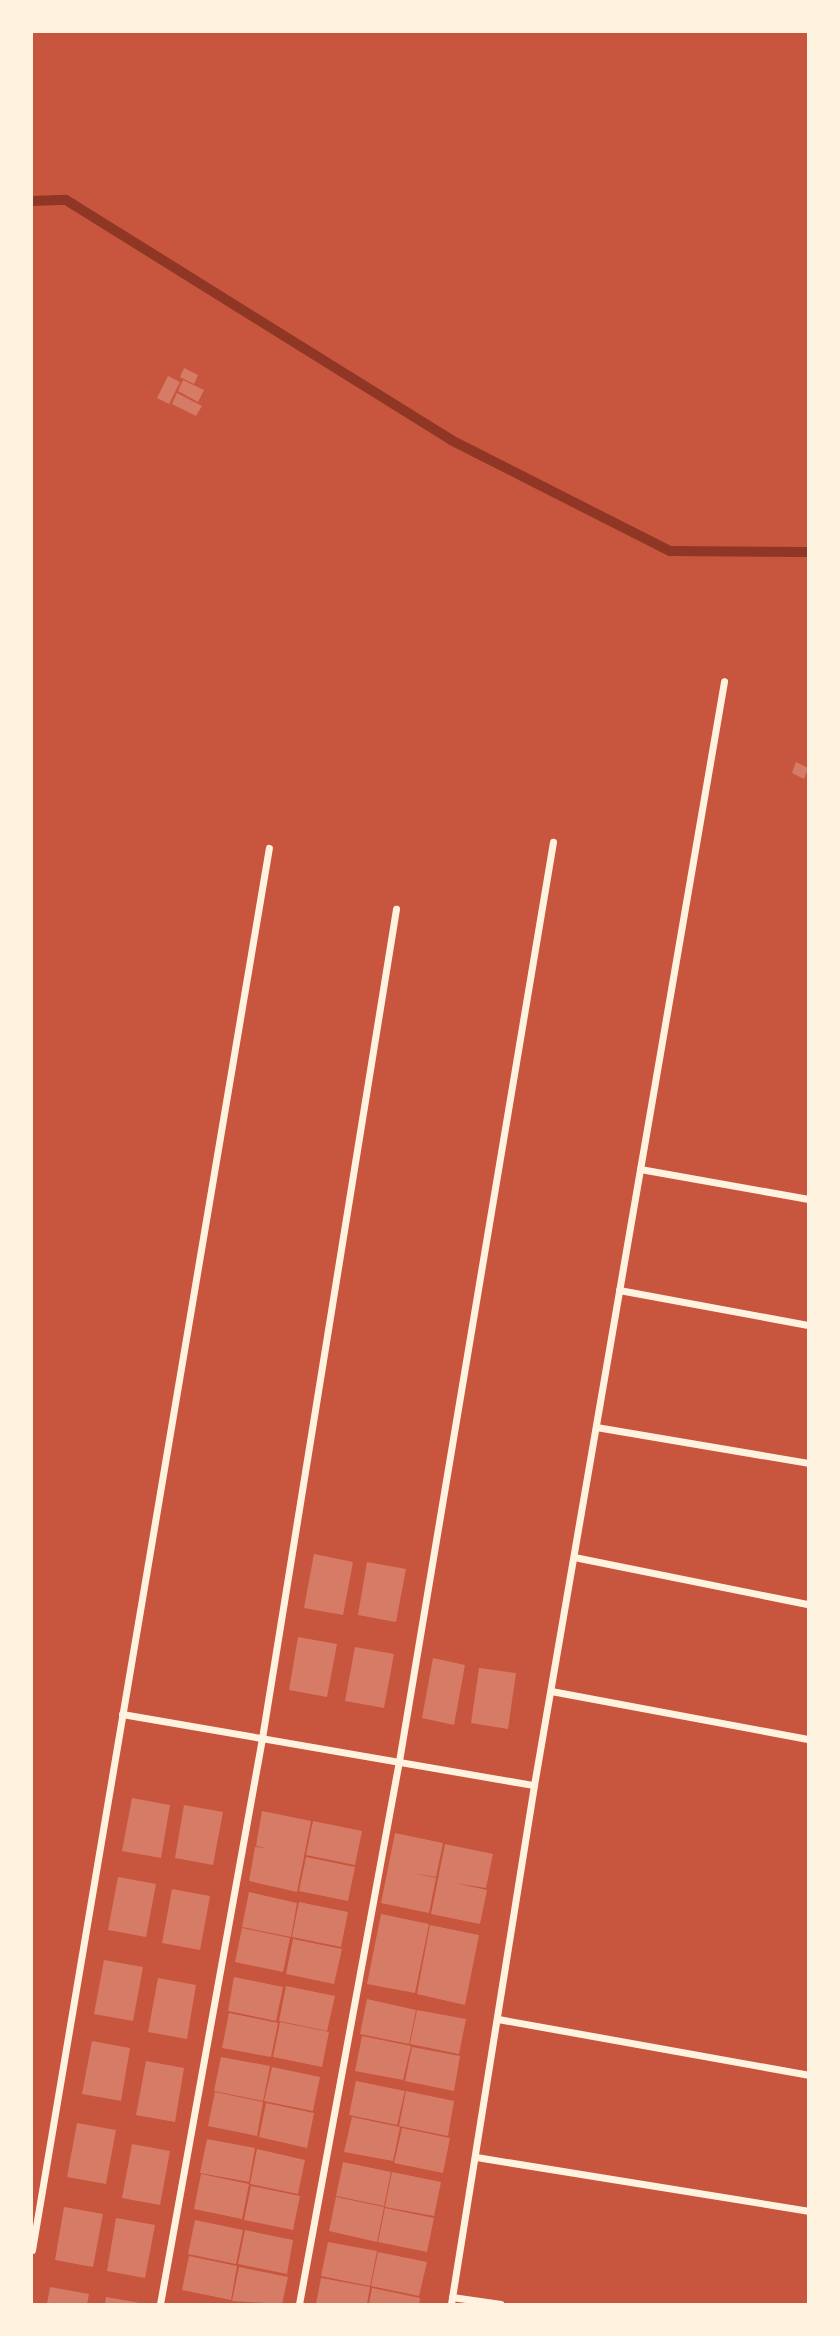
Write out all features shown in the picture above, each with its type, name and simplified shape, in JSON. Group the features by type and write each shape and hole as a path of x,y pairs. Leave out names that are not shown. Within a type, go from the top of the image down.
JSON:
{"street":[{"path":"500,2305 452,2301 534,1785 724,681"},
{"path":"299,2305 399,1761 553,842"},
{"path":"32,2250 269,848"},
{"path":"160,2305 262,1738 396,909"},
{"path":"640,1169 808,1199"},
{"path":"619,1290 808,1325"},
{"path":"596,1427 808,1463"},
{"path":"573,1557 808,1604"},
{"path":"551,1690 808,1739"},
{"path":"122,1714 534,1785"},
{"path":"498,2019 808,2075"},
{"path":"476,2157 808,2211"}],"building":[{"path":"184,368 198,375 194,384 180,377"},
{"path":"168,376 180,382 169,404 157,398"},
{"path":"183,380 204,390 198,402 178,391"},
{"path":"177,393 202,406 196,416 172,404"},
{"path":"796,762 808,768 804,779 792,773"},
{"path":"314,1554 353,1562 343,1615 304,1608"},
{"path":"367,1562 406,1569 396,1622 358,1615"},
{"path":"298,1637 337,1644 327,1697 289,1690"},
{"path":"355,1647 394,1654 384,1708 345,1701"},
{"path":"433,1658 465,1665 454,1725 422,1718"},
{"path":"479,1668 516,1673 508,1729 471,1723"},
{"path":"132,1798 170,1805 161,1858 122,1851"},
{"path":"184,1805 223,1812 213,1865 175,1858"},
{"path":"262,1811 311,1821 297,1892 249,1881 255,1847 267,1848 256,1846"},
{"path":"313,1821 362,1831 355,1865 306,1855"},
{"path":"395,1833 443,1843 436,1877 412,1873 436,1878 429,1913 381,1903"},
{"path":"445,1844 493,1854 486,1888 455,1883 487,1890 480,1924 431,1914"},
{"path":"306,1857 355,1867 348,1901 299,1891"},
{"path":"118,1877 156,1884 146,1937 108,1930"},
{"path":"172,1889 210,1896 200,1950 162,1943"},
{"path":"249,1892 297,1903 291,1937 242,1927"},
{"path":"299,1902 348,1912 341,1947 292,1937"},
{"path":"381,1914 429,1924 415,1993 367,1984"},
{"path":"430,1925 479,1935 465,2005 417,1994"},
{"path":"242,1928 290,1938 283,1972 235,1962"},
{"path":"293,1939 342,1949 334,1984 286,1974"},
{"path":"104,1960 143,1967 133,2021 94,2014"},
{"path":"234,1977 283,1987 276,2021 228,2011"},
{"path":"158,1978 196,1985 187,2039 148,2032"},
{"path":"286,1986 335,1996 327,2031 279,2021"},
{"path":"367,1999 416,2010 409,2044 360,2034"},
{"path":"417,2010 466,2019 459,2054 410,2044"},
{"path":"229,2013 278,2023 271,2057 222,2048"},
{"path":"280,2022 329,2032 322,2067 273,2057"},
{"path":"362,2036 411,2046 403,2080 355,2071"},
{"path":"92,2041 130,2048 121,2101 82,2094"},
{"path":"412,2047 460,2056 454,2091 405,2081"},
{"path":"221,2057 270,2066 263,2101 214,2091"},
{"path":"146,2061 184,2068 175,2122 136,2115"},
{"path":"272,2067 320,2077 313,2111 264,2101"},
{"path":"356,2081 405,2091 397,2125 349,2115"},
{"path":"406,2091 454,2101 448,2136 399,2126"},
{"path":"215,2092 263,2102 257,2136 208,2126"},
{"path":"266,2103 314,2113 307,2148 259,2137"},
{"path":"352,2117 400,2127 393,2161 344,2152"},
{"path":"77,2123 116,2130 106,2184 67,2177"},
{"path":"402,2128 450,2138 443,2173 394,2163"},
{"path":"207,2139 255,2148 249,2182 200,2173"},
{"path":"132,2144 170,2151 160,2205 122,2198"},
{"path":"257,2149 305,2160 298,2194 250,2184"},
{"path":"343,2162 391,2172 384,2206 336,2196"},
{"path":"392,2172 441,2182 434,2216 385,2207"},
{"path":"201,2174 249,2184 242,2219 194,2209"},
{"path":"251,2186 300,2196 293,2230 244,2220"},
{"path":"336,2197 384,2207 377,2242 329,2231"},
{"path":"64,2207 103,2214 93,2267 55,2260"},
{"path":"385,2208 434,2218 427,2252 378,2242"},
{"path":"116,2218 155,2225 145,2278 107,2271"},
{"path":"195,2220 243,2230 236,2264 188,2254"},
{"path":"245,2230 293,2240 287,2274 238,2264"},
{"path":"328,2242 377,2251 370,2286 321,2276"},
{"path":"378,2252 427,2262 419,2296 371,2286"},
{"path":"189,2256 237,2266 231,2300 182,2290"},
{"path":"239,2267 288,2277 282,2304 232,2301"},
{"path":"321,2278 370,2287 367,2304 316,2304"},
{"path":"50,2287 89,2294 87,2304 47,2304"},
{"path":"372,2288 420,2298 419,2304 369,2304"},
{"path":"106,2297 140,2303 140,2304 105,2304"}],"waterway":[{"path":"32,201 66,200 451,440 670,551 808,552"}]}
